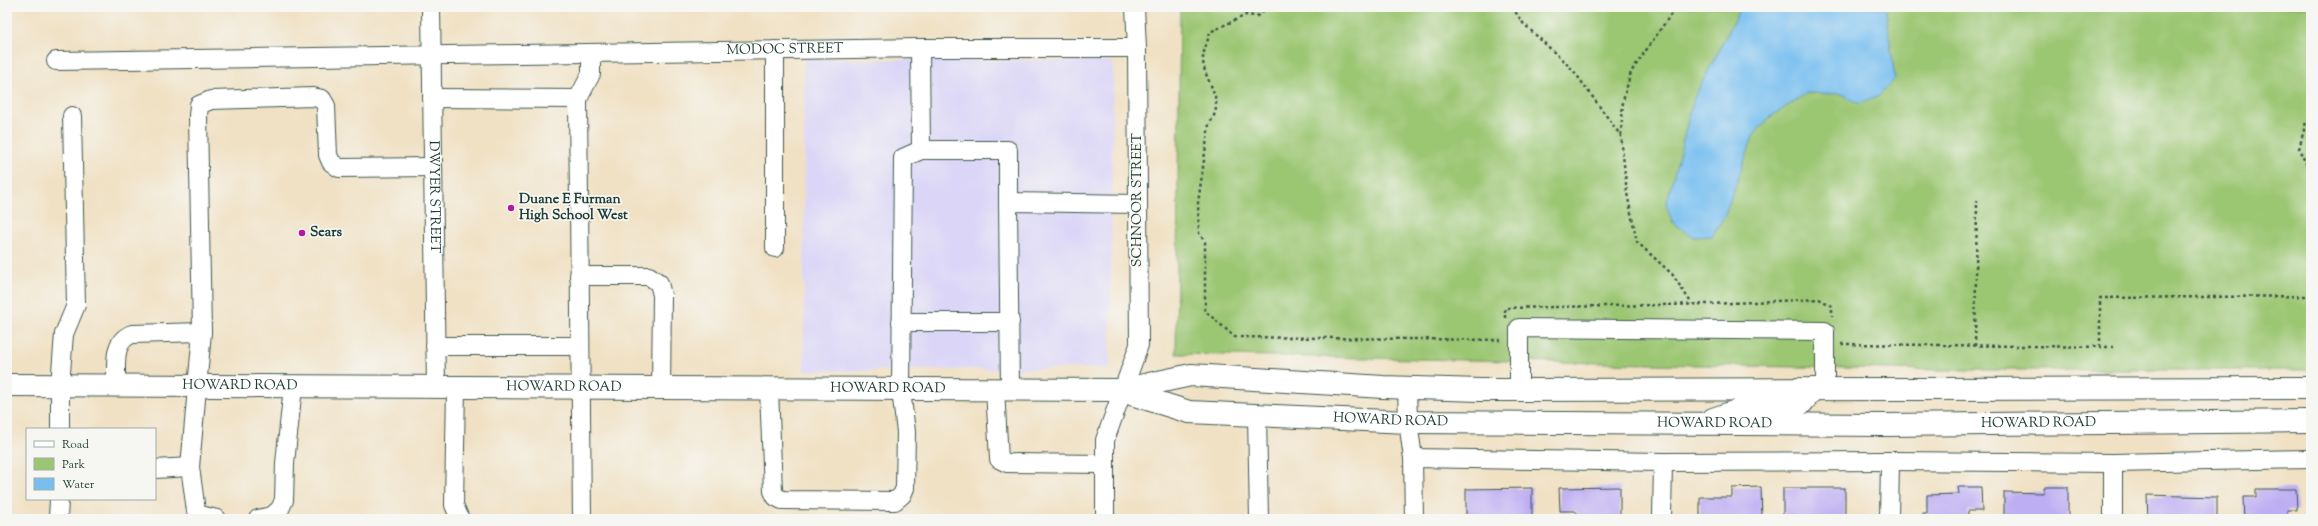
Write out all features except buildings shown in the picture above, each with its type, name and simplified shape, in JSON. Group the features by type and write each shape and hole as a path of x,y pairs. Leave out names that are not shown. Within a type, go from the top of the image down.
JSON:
{"main road":[{"name":"HOWARD ROAD","path":"7,385 580,389 1121,390 1191,375 1407,388 1519,390 2311,388"},
{"path":"1699,424 1745,408 1782,408 1802,402 1819,389"},
{"name":"HOWARD ROAD","path":"1121,390 1189,412 1408,422 1699,424 2311,421"}],"street":[{"name":"DWYER STREET","path":"431,7 435,346 456,430 454,505 460,519"},
{"name":"SCHNOOR STREET","path":"1105,519 1105,440 1121,390 1139,345 1137,48 1135,7"},
{"name":"MODOC STREET","path":"56,61 920,48 1137,48"},
{"path":"920,48 921,150"},
{"path":"775,50 775,248"},
{"path":"582,519 578,99 591,74 591,54"},
{"path":"217,519 200,515 196,511 190,467 202,332 199,105 211,100 313,97 322,99 326,106 328,155 330,162 339,168 433,167"},
{"path":"432,98 578,99"},
{"path":"60,428 60,385 64,334 76,305 72,116"},
{"path":"769,389 773,491 776,497 782,500 895,501 902,495 905,488 906,432 901,390 903,158 921,150 1008,150 1010,322 1003,390 999,459 1007,463 1105,464"},
{"path":"1008,202 1138,204"},
{"path":"579,276 649,276 659,283 662,295 661,389"},
{"path":"901,322 1010,322"},
{"path":"1519,390 1519,328 1825,331 1819,389"},
{"path":"116,386 118,345 124,337 132,334 202,332"},
{"path":"435,346 580,346"},
{"path":"258,519 272,516 280,509 284,500 285,463 293,386"},
{"path":"1407,388 1408,422 1413,458 1414,519"},
{"path":"1257,415 1259,519"},
{"path":"1413,458 1663,462 1890,461 2113,463 2311,459"},
{"path":"1889,519 1890,461"},
{"path":"1662,519 1663,462"},
{"path":"2113,463 2113,519"},
{"path":"156,468 190,467"},
{"path":"58,519 59,500"}],"path":[{"path":"1268,7 1257,16 1246,15 1210,32 1203,60 1215,96 1216,109 1216,115 1209,124 1198,203 1199,233 1205,242 1205,311 1235,337 1505,340"},
{"path":"1512,7 1523,23 1573,70 1621,136"},
{"path":"1676,7 1630,72 1623,101 1621,136 1627,192 1637,242 1672,274 1692,304"},
{"path":"2311,121 2306,122 2299,149 2311,174"},
{"path":"1975,346 1977,200"},
{"path":"2100,347 2100,298 2311,296"},
{"path":"1505,324 1505,308 1692,304 1819,299 1832,306 1832,321"},
{"path":"1833,344 2113,347"}],"shaded area":[{"path":"804,59 1113,61 1110,368 804,371"}],"green space":[{"path":"1180,7 2311,7 2311,370 1937,370 1176,354"}],"water":[{"path":"1741,7 1882,7 1886,11 1895,79 1879,95 1859,104 1842,94 1807,93 1769,118 1754,134 1724,217 1712,236 1694,237 1673,223 1666,205 1694,98"}],"place":[{"name":"Duane E Furman High School West","path":"511,208"},
{"name":"Sears","path":"302,233"}]}
